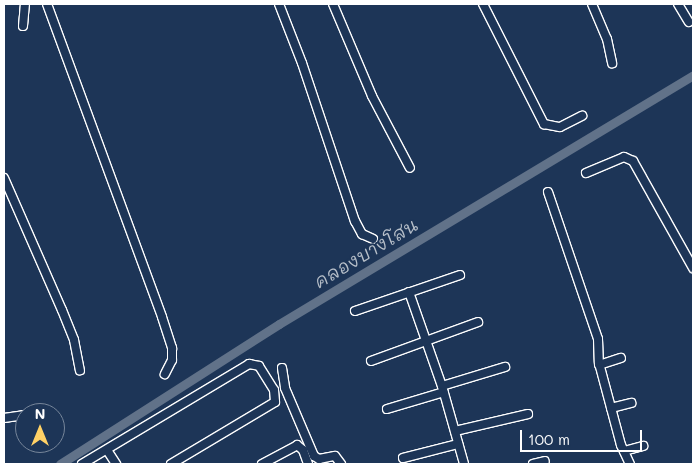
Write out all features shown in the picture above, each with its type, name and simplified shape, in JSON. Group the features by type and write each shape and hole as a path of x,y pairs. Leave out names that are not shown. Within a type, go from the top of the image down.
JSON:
{"street":[{"path":"23,26 25,4"},
{"path":"47,4 172,348 172,360 165,374"},
{"path":"278,4 305,71 355,221 362,234 373,239"},
{"path":"333,4 372,96 410,168"},
{"path":"483,4 544,124 560,127 582,116"},
{"path":"592,4 607,39 612,63"},
{"path":"678,4 689,22"},
{"path":"586,173 624,158 634,161 693,268"},
{"path":"4,178 74,340 80,370"},
{"path":"548,192 598,339 599,365 624,451 630,464"},
{"path":"355,311 460,275"},
{"path":"409,292 443,389 464,464"},
{"path":"370,361 478,322"},
{"path":"599,365 621,358"},
{"path":"82,464 249,364 259,366 272,383 275,402 171,464"},
{"path":"387,409 505,367"},
{"path":"282,368 284,388 314,456 319,459 335,456 341,464"},
{"path":"611,408 630,403"},
{"path":"455,431 528,414"},
{"path":"403,458 458,444"},
{"path":"262,464 297,445 303,450 308,464"},
{"path":"624,451 643,446"},
{"path":"108,450 116,464"},
{"path":"533,464 545,461"}],"waterway":[{"name":"คลองบางโสน","path":"60,464 279,324 693,75"}]}
